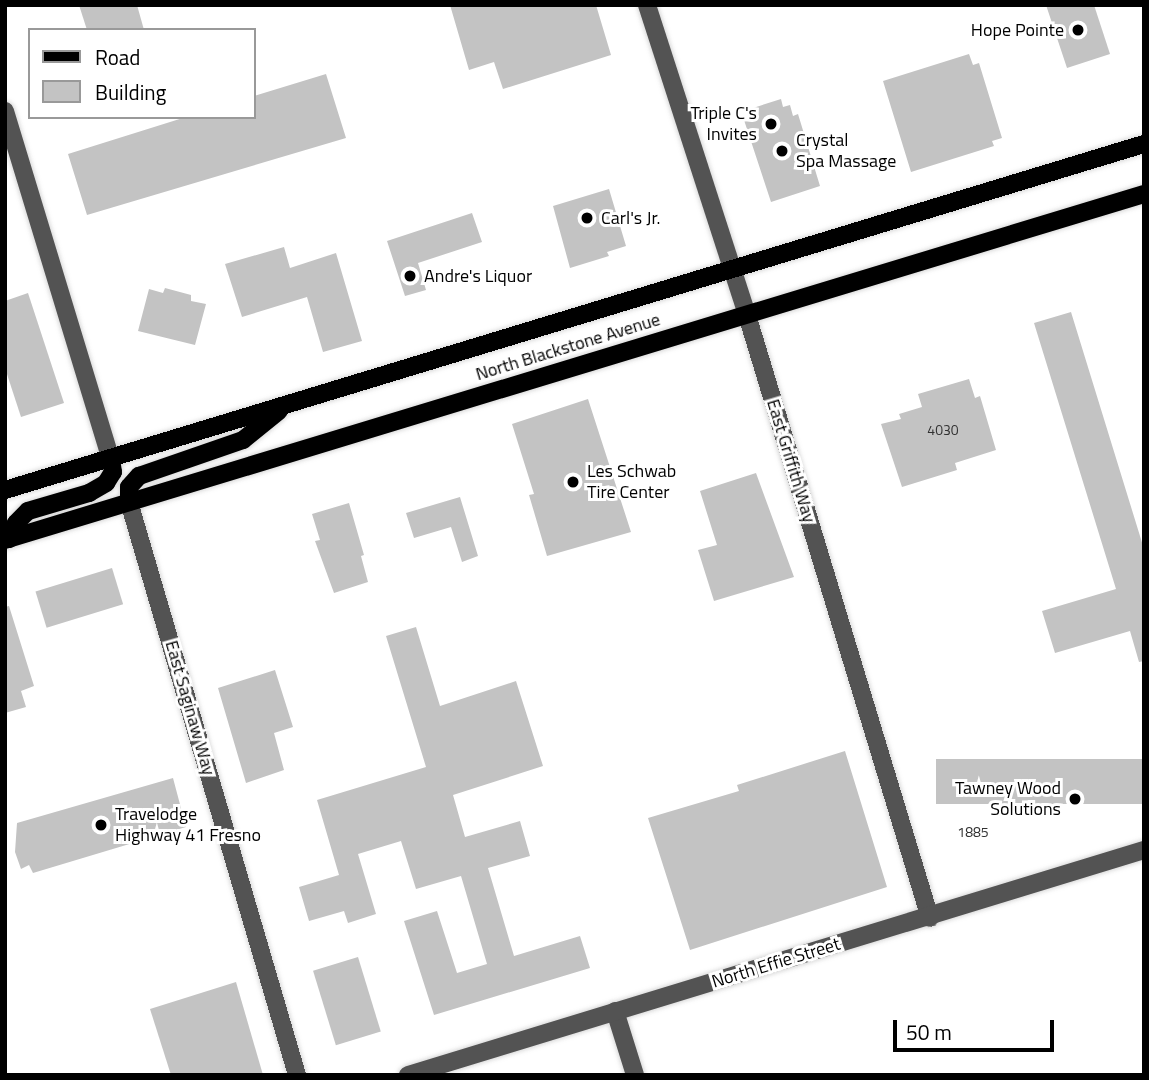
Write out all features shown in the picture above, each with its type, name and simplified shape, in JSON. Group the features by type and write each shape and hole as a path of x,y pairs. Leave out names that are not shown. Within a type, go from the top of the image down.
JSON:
{"main road":[{"name":"North Blackstone Avenue","path":"5,490 1144,145"},
{"name":"North Blackstone Avenue","path":"7,540 1144,194"},
{"path":"130,502 129,487 139,476 243,440 284,406"},
{"path":"7,540 16,523 28,511 89,493 106,483 113,472 111,458"}],"street":[{"name":"East Griffith Way","path":"648,5 747,315 930,918"},
{"path":"5,111 111,458"},
{"name":"East Saginaw Way","path":"130,502 297,1075"},
{"name":"North Effie Street","path":"408,1075 930,918 1144,850"},
{"path":"615,1011 635,1075"}],"building":[{"path":"79,5 137,5 143,28 86,28"},
{"path":"450,5 596,5 611,55 503,89 494,62 469,70"},
{"name":"Hope Pointe","path":"1046,5 1094,5 1110,54 1067,68"},
{"path":"969,54 973,65 979,63 1002,138 992,141 994,146 911,172 883,81"},
{"path":"326,74 346,138 87,215 68,154 180,119 256,119 256,95"},
{"path":"781,99 783,107 790,105 793,116 798,114 820,186 771,202 744,120 756,116 753,108"},
{"name":"Carl's Jr.","path":"609,189 626,246 607,252 609,256 570,268 553,206"},
{"path":"472,213 482,242 418,263 426,290 405,296 387,241"},
{"path":"284,247 290,268 336,253 362,341 323,352 307,297 242,317 225,264"},
{"path":"165,288 191,295 191,301 206,304 195,345 138,331 149,289 163,293"},
{"path":"28,293 64,403 21,417 5,368 5,301"},
{"path":"1071,312 1144,549 1144,661 1139,662 1130,631 1055,653 1042,611 1116,589 1034,323"},
{"path":"969,379 975,398 980,396 996,450 955,463 957,470 902,487 881,424 901,419 899,414 922,407 918,394"},
{"name":"Les Schwab Tire Center","path":"588,399 631,532 547,556 529,495 534,494 512,424"},
{"path":"756,473 794,577 714,601 698,550 717,545 700,491"},
{"path":"460,497 478,556 462,562 451,527 414,538 406,513"},
{"path":"349,503 364,555 361,556 368,582 334,593 315,541 320,540 312,514"},
{"path":"112,568 123,604 47,628 35,591"},
{"path":"9,606 34,686 21,691 26,707 5,713 5,607"},
{"path":"416,627 440,706 516,681 543,766 453,795 465,837 520,821 530,856 488,868 514,956 580,936 590,968 434,1015 404,921 437,911 457,973 487,964 461,876 416,889 401,841 358,854 376,914 348,923 344,911 309,921 299,887 339,875 317,800 426,767 386,636"},
{"path":"275,670 293,727 274,733 284,770 246,783 218,688"},
{"path":"845,751 887,887 690,950 648,818 739,791 737,785"},
{"path":"936,759 1144,759 1144,804 936,804"},
{"name":"Travelodge Highway 41 Fresno","path":"173,778 186,827 33,873 29,865 21,869 15,852 17,823"},
{"path":"358,957 381,1032 336,1045 313,971"},
{"path":"236,982 263,1075 171,1075 150,1009"}],"place":[{"name":"Hope Pointe","path":"1078,30"},
{"name":"Triple C's Invites","path":"771,124"},
{"name":"Crystal Spa Massage","path":"782,151"},
{"name":"Carl's Jr.","path":"587,218"},
{"name":"Andre's Liquor","path":"410,276"},
{"name":"Les Schwab Tire Center","path":"573,482"},
{"name":"Tawney Wood Solutions","path":"1075,799"},
{"name":"Travelodge Highway 41 Fresno","path":"101,825"}]}
